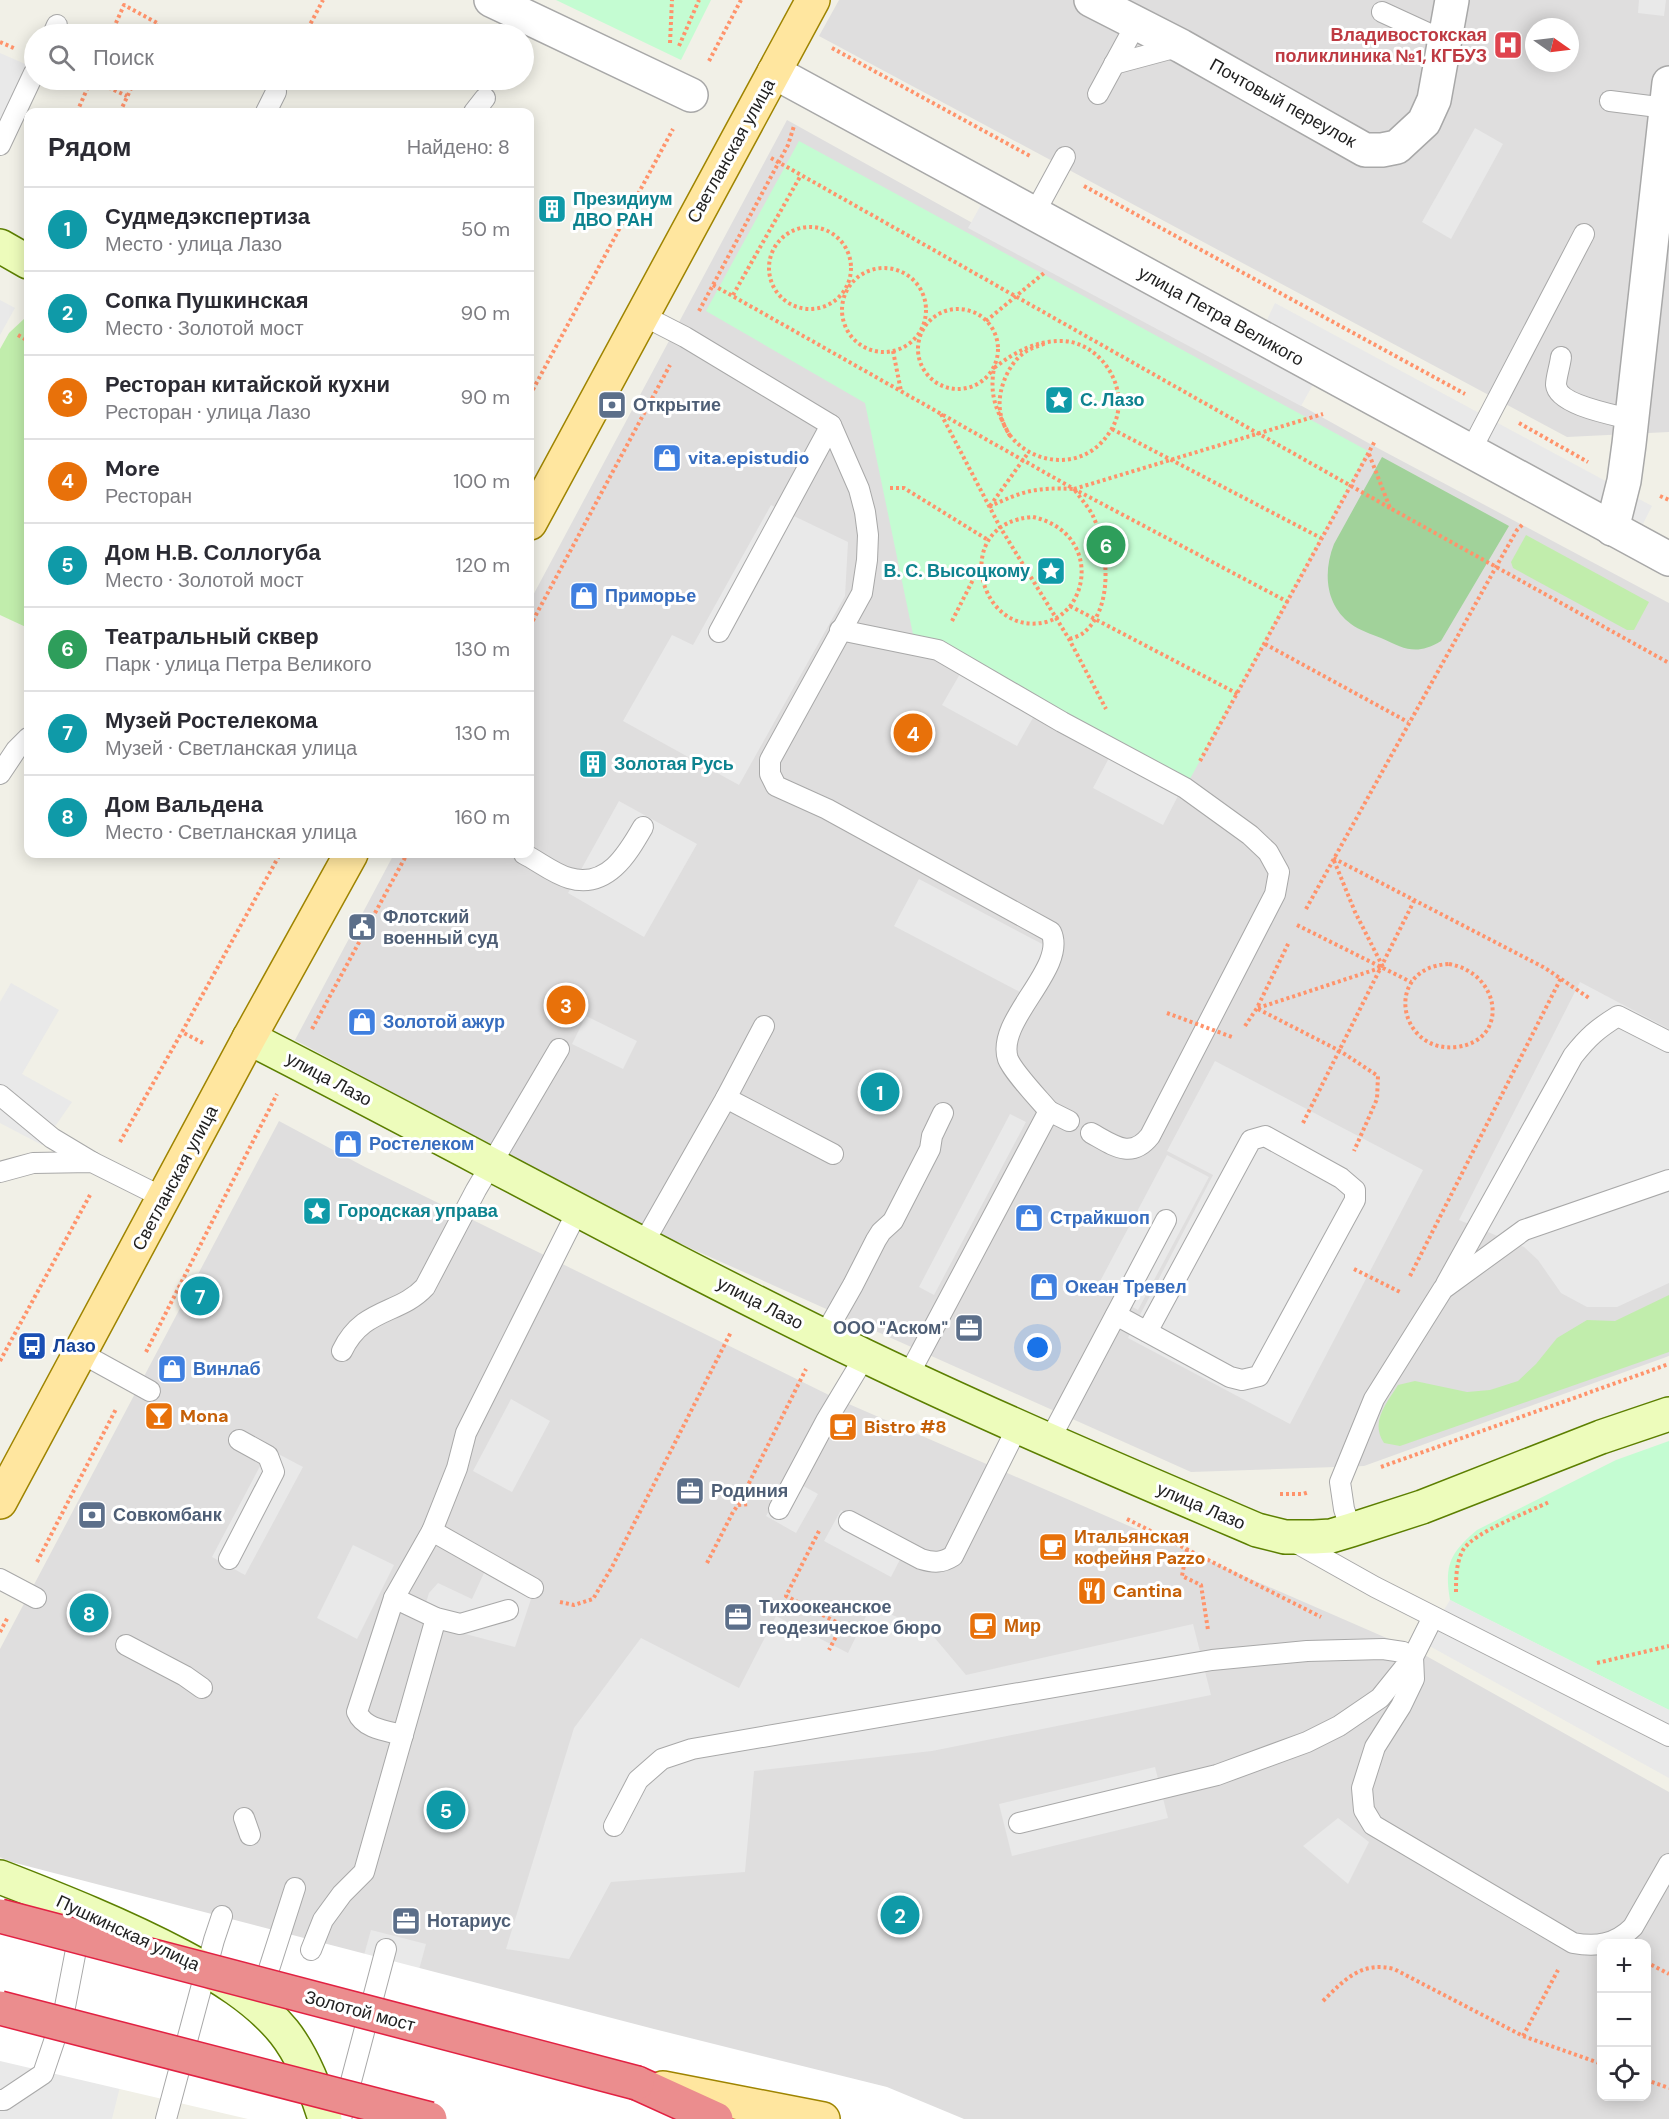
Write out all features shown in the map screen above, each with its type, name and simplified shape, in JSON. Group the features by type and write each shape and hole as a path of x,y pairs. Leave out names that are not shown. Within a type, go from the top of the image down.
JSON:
{"highway":[{"name":"Золотой мост","path":"0,1916 637,2083 716,2119"},
{"path":"0,2008 430,2119"}],"main road":[{"name":"Светланская улица","path":"534,516 813,0"},
{"path":"0,246 24,260"},
{"name":"Светланская улица","path":"0,1502 349,858"},
{"name":"улица Лазо","path":"243,1050 295,1061 643,1244 865,1356 1049,1441 1257,1530 1285,1537 1314,1538 1351,1530 1422,1507 1601,1437 1669,1414"},
{"name":"Пушкинская улица","path":"0,1877 87,1911 148,1939 206,1970 258,2004 285,2033 303,2065 325,2119"},
{"path":"637,2083 823,2119"}],"street":[{"path":"491,0 691,95"},
{"name":"Почтовый переулок","path":"1091,0 1180,46 1365,150 1397,147 1424,122 1434,100 1452,0"},
{"name":"улица Петра Великого","path":"774,72 1669,559"},
{"path":"1612,529 1624,480 1667,95"}],"lane":[{"path":"1382,12 1445,41"},
{"path":"1098,94 1136,24"},
{"path":"1114,64 1180,46"},
{"path":"0,145 26,90"},
{"path":"268,108 276,92"},
{"path":"1610,101 1667,95"},
{"path":"1034,214 1061,164"},
{"path":"1470,452 1584,234"},
{"path":"642,315 685,337 831,425 859,489 868,535 862,593 770,760 770,774 776,786 827,809 1051,932 1054,938 1049,963 1010,1031 1006,1047 1009,1062 1049,1111 1069,1121"},
{"path":"1561,357 1556,386 1567,399 1630,419"},
{"path":"719,632 831,425"},
{"path":"840,630 938,650 1062,722 1185,788 1250,835 1268,852 1279,872 1275,894 1150,1136 1144,1144 1136,1148 1125,1149 1091,1133"},
{"path":"0,774 15,750 24,742"},
{"path":"531,858 568,878 588,881 608,873 625,858 643,827"},
{"path":"1351,1530 1344,1509 1340,1482 1374,1399 1443,1288 1573,1056 1597,1029 1618,1016 1669,1042"},
{"path":"643,1244 764,1026"},
{"path":"342,1351 361,1325 416,1296 425,1287 491,1165 560,1049"},
{"path":"0,1095 52,1138 92,1162 164,1198"},
{"path":"726,1098 833,1154"},
{"path":"908,1376 1049,1111"},
{"path":"824,1336 880,1232 893,1221 930,1149 932,1136 943,1113"},
{"path":"1116,1315 1147,1332 1230,1377 1242,1380 1259,1376 1356,1200 1355,1190 1341,1178 1265,1136 1251,1140 1147,1332"},
{"path":"0,1172 33,1163 92,1162"},
{"path":"1443,1288 1524,1230 1669,1180"},
{"path":"403,1735 367,1725 360,1720 357,1712 394,1598 432,1531 456,1468 466,1433 578,1210"},
{"path":"1049,1441 1166,1220"},
{"path":"81,1353 150,1391"},
{"path":"779,1509 831,1412 865,1356"},
{"path":"849,1521 921,1559 933,1563 945,1561 953,1556 1018,1426"},
{"path":"229,1559 274,1472 268,1456 239,1440"},
{"path":"432,1531 533,1588"},
{"name":"улица Лазо","path":"1285,1537 1433,1617 1669,1736"},
{"path":"0,1579 29,1594"},
{"path":"394,1598 436,1618 460,1624 508,1610"},
{"path":"1019,1823 1217,1775 1307,1742 1339,1726 1380,1698 1413,1657 1433,1617"},
{"path":"311,1950 323,1920 342,1894 364,1872 436,1618"},
{"path":"126,1645 185,1676 202,1688"},
{"path":"614,1826 638,1780 662,1759 692,1749 1212,1660 1307,1651 1383,1649 1403,1652 1413,1657"},
{"path":"1413,1657 1414,1679 1401,1706 1375,1747 1362,1788 1364,1810 1373,1825 1573,1943 1592,1946 1625,1935 1633,1927 1669,1864"},
{"path":"258,2004 295,1888"},
{"path":"0,2100 4,2100 43,2074 64,2012 79,1931 87,1911"},
{"path":"166,2119 222,1916"},
{"path":"341,2119 386,1949"}],"path":[{"path":"310,24 322,0"},
{"path":"670,47 672,0"},
{"path":"677,51 699,0"},
{"path":"534,388 741,0"},
{"path":"115,24 124,5 159,24"},
{"path":"828,46 1061,164 1492,409 1624,480 1669,500"},
{"path":"79,108 87,90"},
{"path":"114,90 128,96"},
{"path":"122,108 131,90"},
{"path":"778,163 1669,663"},
{"path":"733,295 801,175"},
{"path":"847,288 836,300 822,308 806,309 790,304 774,290 768,269 773,248 788,232 809,225 830,231 842,240 850,256 852,272 847,288 841,309 846,330 861,346 877,352 893,351 909,345 920,333 933,317 952,309 973,312 986,321 995,334 997,350 994,368 991,384 995,407 1010,436 1028,453 1051,461 1076,459 1097,448 1112,429 1119,406 1116,382 1104,361 1084,346 1065,341 1018,350 994,368 985,379 972,387 956,390 941,386 925,373 917,354 920,333 926,317 925,300 918,285 905,274 885,267 863,273 847,288"},
{"path":"763,243 773,248"},
{"path":"986,321 1044,273"},
{"path":"713,285 1023,461 1288,602"},
{"path":"18,335 24,339"},
{"path":"1084,346 1089,338"},
{"path":"1010,436 1000,415 1000,392 1008,370 1025,353 1046,343"},
{"path":"893,351 901,391"},
{"path":"941,414 1000,527 1069,639 1133,760"},
{"path":"989,507 1018,493 1039,489 1074,489 1311,418"},
{"path":"1112,429 1321,538"},
{"path":"989,507 1028,453"},
{"path":"1185,788 1368,454 1390,508"},
{"path":"904,488 988,540"},
{"path":"1069,639 1082,634 1095,618 1103,598 1105,558 1103,543 1092,514 1074,489"},
{"path":"1167,1013 1232,1037 1246,1025 1257,1008 1297,925 1333,858 1517,530 1551,495"},
{"path":"1033,517 1050,522 1065,533 1076,548 1081,566 1081,584 1075,601 1055,618 1046,622 1030,623 1012,618 1005,614 986,592 981,566 982,556 988,540 1000,527 1015,520 1033,517"},
{"path":"938,650 981,566"},
{"path":"1070,606 1238,694"},
{"path":"1265,644 1408,722"},
{"path":"243,1050 182,1032 278,858"},
{"path":"0,1632 29,1594 131,1381 295,1061 405,858"},
{"path":"1333,858 1545,968 1618,1016"},
{"path":"1333,858 1355,912 1383,967"},
{"path":"1290,1150 1414,901"},
{"path":"1297,925 1411,982"},
{"path":"1449,964 1464,968 1478,976 1491,994 1493,1009 1490,1023 1482,1035 1470,1043 1447,1047 1432,1044 1420,1035 1407,1017 1405,1002 1411,982 1421,971 1435,965 1449,964"},
{"path":"1257,1008 1383,967"},
{"path":"1325,1254 1402,1293 1561,978"},
{"path":"1257,1008 1340,1051 1378,1076 1377,1100 1341,1178"},
{"path":"533,1588 561,1603 574,1605 593,1599 735,1326"},
{"path":"1340,1482 1669,1364"},
{"path":"707,1563 808,1365"},
{"path":"1455,1602 1456,1574 1464,1549 1479,1535 1550,1501"},
{"path":"738,1505 779,1509"},
{"path":"829,1650 842,1624 786,1596 826,1519 849,1521"},
{"path":"1187,1549 1182,1576 1201,1585 1212,1660"},
{"path":"1593,1664 1669,1646"},
{"path":"1651,1964 1669,1974"},
{"path":"1523,2036 1561,1965"},
{"path":"1323,2001 1337,1987 1362,1969 1382,1966 1523,2036 1597,2062"},
{"path":"1651,2081 1669,2088"}],"shaded area":[{"path":"839,0 1669,0 1669,432 1567,437 819,36"},
{"path":"1639,0 1666,0 1664,16 1638,13"},
{"path":"0,53 24,64 24,84 0,133"},
{"path":"787,120 1372,445 1669,603 1669,1356 1364,1466 1191,1472 643,1227 295,1040 392,858 534,858 534,594"},
{"path":"1475,128 1503,144 1451,239 1422,222"},
{"path":"982,203 1315,381 1301,406 968,228"},
{"path":"0,300 15,308 0,335"},
{"path":"1275,303 1652,506 1643,524 1266,322"},
{"path":"771,505 848,542 845,596 739,785 623,721 672,635 693,645"},
{"path":"960,674 1034,716 1017,746 942,705"},
{"path":"1109,758 1178,796 1163,825 1093,788"},
{"path":"619,801 697,844 644,937 568,893"},
{"path":"919,879 1046,946 1022,993 894,926"},
{"path":"1580,982 1669,1029 1669,1283 1617,1307 1587,1307 1561,1293 1538,1260 1524,1247 1459,1220"},
{"path":"11,983 59,1010 22,1074 72,1102 42,1145 0,1123 0,1002"},
{"path":"586,1016 637,1041 623,1069 572,1044"},
{"path":"1215,1061 1423,1170 1290,1424 1128,1338 1213,1175 1167,1151"},
{"path":"1010,1114 1026,1122 934,1295 919,1287"},
{"path":"279,1121 365,1167 835,1398 1421,1653 1669,1792 1669,2119 914,2119 152,1927 0,1857 0,1649"},
{"path":"1167,1155 1209,1177 1138,1310 1097,1287"},
{"path":"511,1399 550,1421 512,1492 473,1471"},
{"path":"269,1449 303,1467 245,1575 212,1557"},
{"path":"787,1477 818,1494 796,1533 766,1516"},
{"path":"841,1510 907,1546 891,1577 824,1541"},
{"path":"353,1545 394,1565 357,1639 317,1618"},
{"path":"484,1573 531,1599 515,1647 420,1622 429,1593 438,1583 472,1599"},
{"path":"1450,1600 1669,1710 1669,1778 1424,1643"},
{"path":"871,1606 928,1630 966,1675 1193,1624 1211,1695 932,1751 754,1771 745,1872 611,1882 569,1959 506,1949 574,1728 641,1638 739,1688 776,1616 848,1653"},
{"path":"1155,1767 1168,1818 1012,1856 999,1804"},
{"path":"1338,1818 1369,1842 1348,1884 1303,1846"},
{"path":"0,1929 150,1967 112,2119 0,2119"},
{"path":"371,1930 426,1944 407,2014 352,1998"}],"green space":[{"path":"556,0 711,0 681,60"},
{"path":"799,141 1368,451 1184,790 914,639 865,403 706,311"},
{"path":"24,319 24,626 0,615 0,349 9,333"},
{"path":"1382,457 1509,526 1441,641 1417,650 1404,648 1354,626 1342,616 1336,607 1329,587 1328,566 1334,544"},
{"path":"1526,535 1649,602 1634,630 1627,630 1513,568 1511,562"},
{"path":"1669,1295 1669,1352 1400,1446 1384,1443 1380,1435 1379,1420 1398,1385 1415,1381 1467,1392 1490,1390 1518,1381 1536,1364 1557,1338 1587,1320 1615,1321"},
{"path":"1669,1441 1669,1710 1450,1600 1448,1578 1451,1561 1455,1553 1477,1530 1616,1460"}],"pier":[{"path":"0,1859 654,2029 887,2087 964,2119 248,2119 0,2061"}],"place":[{"name":"Владивостокская поликлиника №1, КГБУЗ","path":"1508,45"},
{"name":"Президиум ДВО РАН","path":"552,209"},
{"name":"С. Лазо","path":"1059,400"},
{"name":"Открытие","path":"612,405"},
{"name":"vita.epistudio","path":"667,458"},
{"name":"Театральный сквер","path":"1106,545"},
{"name":"В. С. Высоцкому","path":"1051,571"},
{"name":"Приморье","path":"584,596"},
{"name":"More","path":"913,733"},
{"name":"Золотая Русь","path":"593,764"},
{"name":"Флотский военный суд","path":"362,927"},
{"name":"Ресторан китайской кухни","path":"566,1005"},
{"name":"Золотой ажур","path":"362,1022"},
{"name":"Судмедэкспертиза","path":"880,1092"},
{"name":"Ростелеком","path":"348,1144"},
{"name":"Городская управа","path":"317,1211"},
{"name":"Страйкшоп","path":"1029,1218"},
{"name":"Океан Тревел","path":"1044,1287"},
{"name":"Музей Ростелекома","path":"200,1296"},
{"name":"ООО \"Аском\"","path":"969,1328"},
{"name":"Лазо","path":"32,1346"},
{"name":"Винлаб","path":"172,1369"},
{"name":"Mona","path":"159,1416"},
{"name":"Bistro #8","path":"843,1427"},
{"name":"Родиния","path":"690,1491"},
{"name":"Совкомбанк","path":"92,1515"},
{"name":"Итальянская кофейня Pazzo","path":"1053,1547"},
{"name":"Cantina","path":"1092,1591"},
{"name":"Дом Вальдена","path":"89,1613"},
{"name":"Тихоокеанское геодезическое бюро","path":"738,1617"},
{"name":"Мир","path":"983,1626"},
{"name":"Дом Н.В. Соллогуба","path":"446,1810"},
{"name":"Сопка Пушкинская","path":"900,1915"},
{"name":"Нотариус","path":"406,1921"}]}
